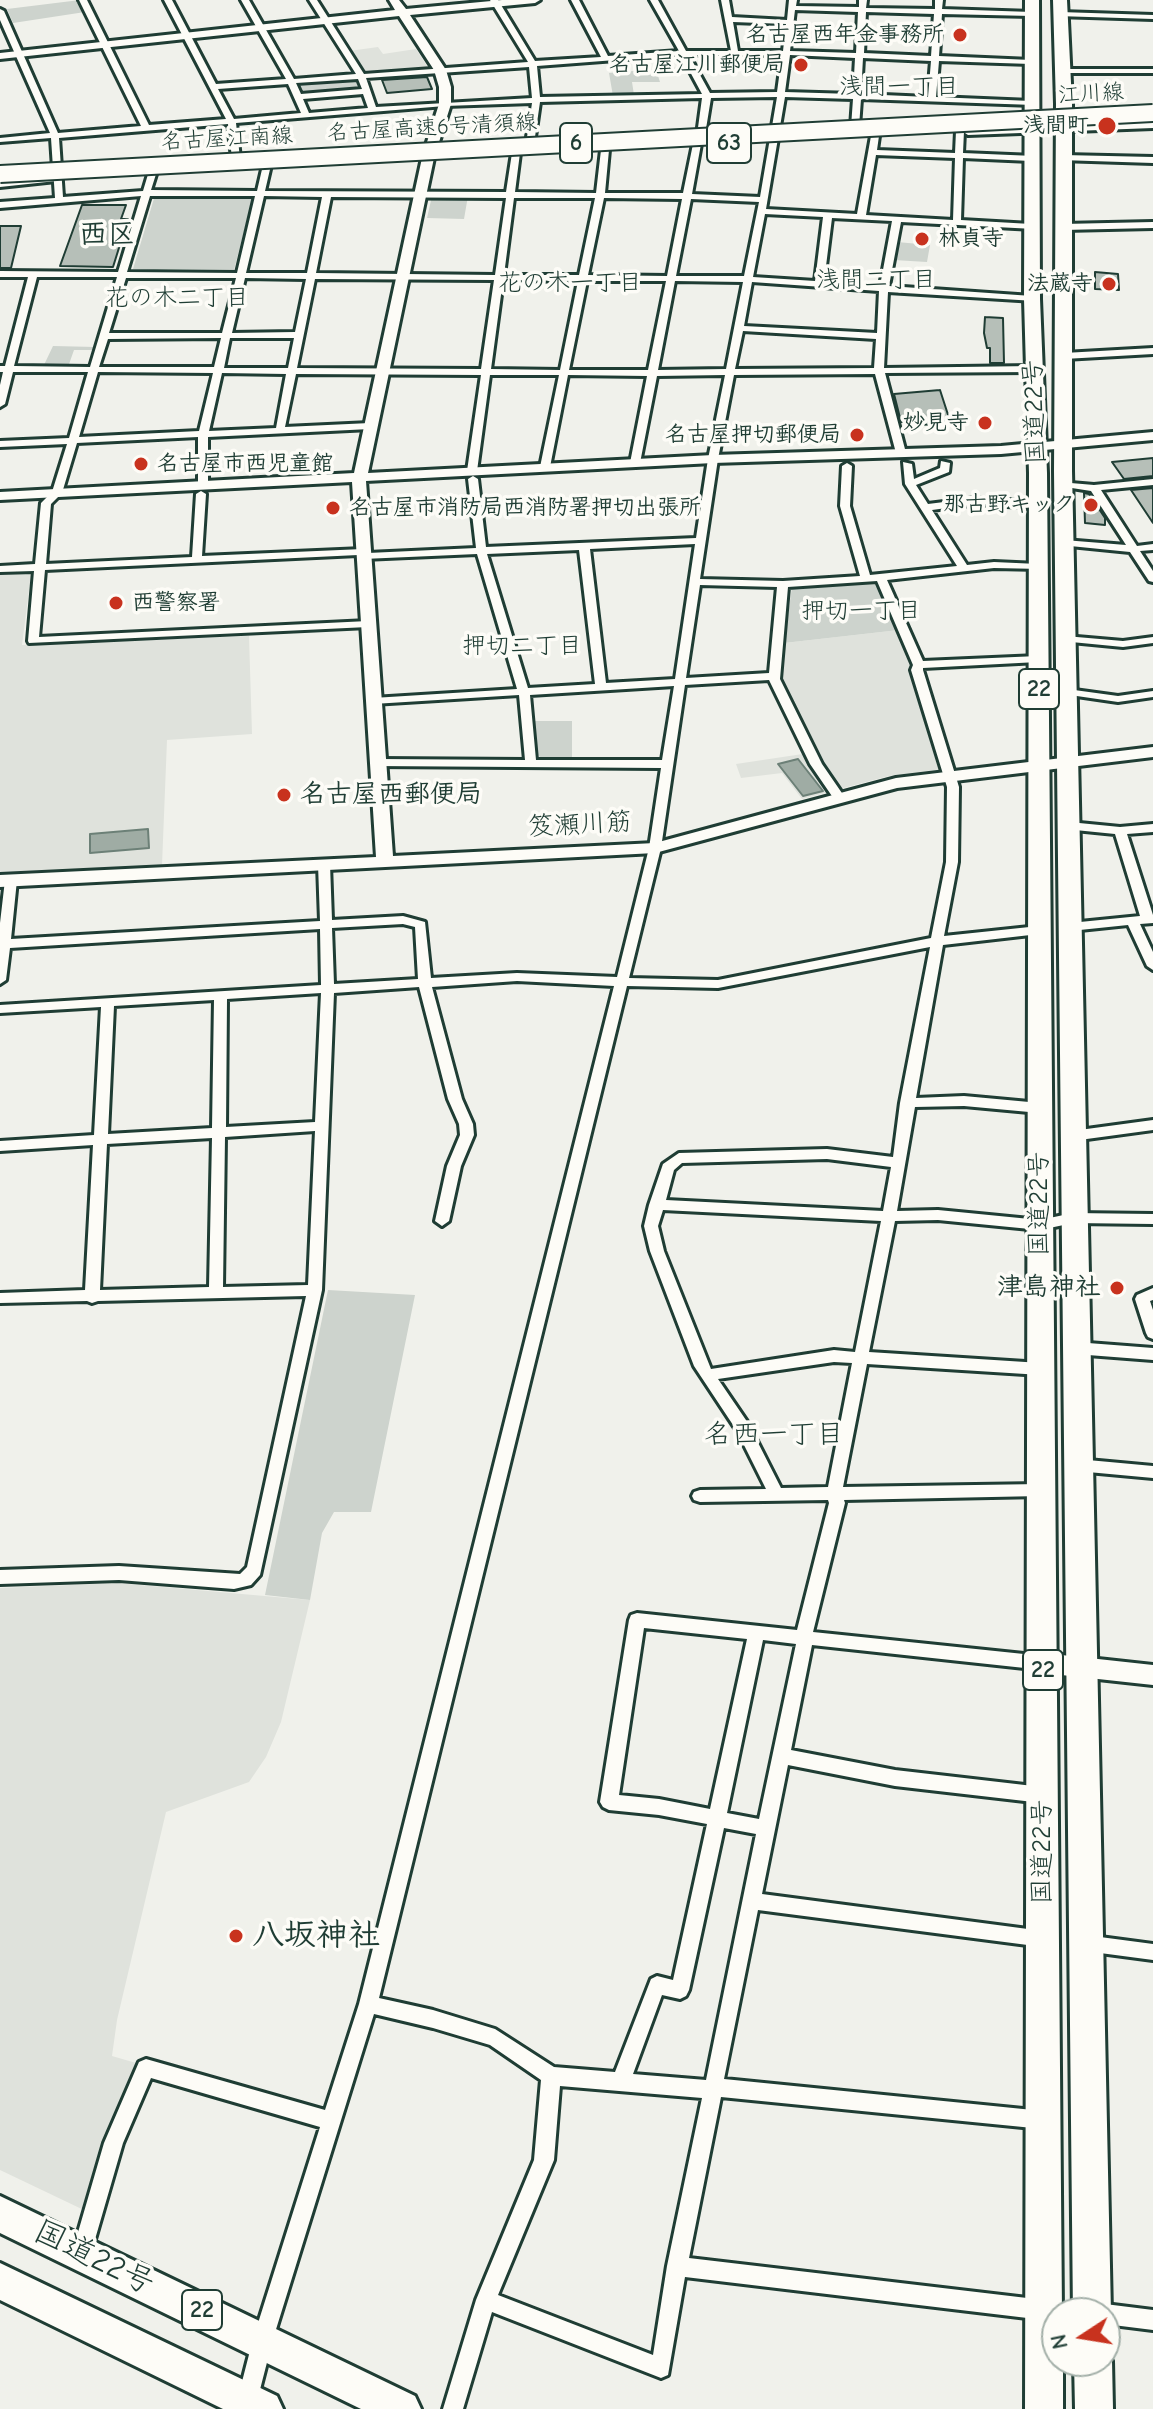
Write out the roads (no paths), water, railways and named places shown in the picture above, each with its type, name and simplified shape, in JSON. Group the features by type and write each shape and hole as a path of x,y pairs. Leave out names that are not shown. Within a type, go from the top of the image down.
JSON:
{"highway":[{"name":"国道22号","path":"1032,7 1031,227 1038,505 1039,765 1072,1136 1094,2297"},
{"name":"国道22号","path":"1044,2297 1040,1108 1054,929 1069,826 1060,7"},
{"name":"名古屋高速6号清須線","path":"0,174 183,162 1153,117"},
{"name":"名古屋高速6号清須線","path":"0,182 280,163 1087,120"},
{"name":"国道22号","path":"0,2214 402,2409"},
{"name":"22","path":"0,2281 252,2406"},
{"name":"国道22号","path":"1044,2377 1044,2409"},
{"path":"1093,2377 1094,2409"}],"main road":[{"name":"江川線","path":"1031,116 1063,121 1153,117"},
{"name":"名古屋江南線","path":"776,136 855,127 1031,116"},
{"name":"名古屋江南線","path":"0,174 267,165 530,144 875,136 960,131 1031,116"},
{"name":"名古屋江南線","path":"0,182 58,173 236,158 605,150 699,140"}],"street":[{"path":"83,0 147,129"},
{"path":"168,0 232,123 236,158"},
{"path":"245,0 291,81 306,116"},
{"path":"313,0 361,76 373,110"},
{"path":"385,861 359,481 429,153 445,104 445,87 440,70 394,0"},
{"path":"0,56 186,34 535,0"},
{"path":"575,0 606,59"},
{"path":"635,463 707,95 654,0"},
{"path":"725,0 735,53"},
{"path":"932,100 939,0"},
{"path":"495,2 533,64 536,100 530,144"},
{"path":"252,2406 263,2339 368,2004 655,848 712,464 776,136 793,4 938,11 1032,7"},
{"path":"855,127 863,5"},
{"path":"1060,7 1153,17"},
{"path":"0,11 55,135 59,200"},
{"path":"728,19 790,22"},
{"path":"214,87 683,53 787,53 1031,62"},
{"path":"1062,71 1153,71"},
{"path":"297,97 367,91"},
{"path":"0,140 445,104 707,95 782,94 932,100 1031,116"},
{"path":"957,223 960,131"},
{"path":"861,217 875,136"},
{"path":"545,467 600,195 605,150"},
{"path":"872,152 1031,158"},
{"path":"516,153 472,475 481,550 524,692 531,764"},
{"path":"1063,158 1153,160"},
{"path":"197,559 203,434 267,165"},
{"path":"153,171 73,440 52,498 33,641 368,624"},
{"path":"0,205 146,193 687,196 828,215 1031,227"},
{"path":"280,430 308,276 327,194"},
{"path":"819,284 828,215"},
{"path":"897,220 884,289 879,370 910,484 964,568"},
{"path":"1063,227 1153,225"},
{"path":"0,274 747,279 1032,299"},
{"path":"0,404 4,369 33,274"},
{"path":"738,328 881,336"},
{"path":"103,336 298,335"},
{"path":"1064,356 1153,351"},
{"path":"4,369 653,373 1033,369"},
{"path":"0,444 370,426"},
{"path":"1064,452 1153,436"},
{"path":"472,475 545,467 635,463 847,466 904,459 945,463 1064,452 1153,449"},
{"path":"0,505 52,498 472,475 1036,454"},
{"path":"910,484 945,470 945,463"},
{"path":"847,466 845,506 866,579"},
{"path":"1063,484 1094,488 1153,482"},
{"path":"1094,488 1153,579"},
{"path":"0,496 52,498"},
{"path":"925,508 976,501 1038,505"},
{"path":"0,569 702,541"},
{"path":"1064,543 1134,549 1153,547"},
{"path":"584,546 601,687"},
{"path":"696,582 783,584 881,578 994,565 1038,567"},
{"path":"486,2300 661,2368 677,2266 712,2088 804,1638 837,1503 834,1494 899,1163 907,1103 952,862 953,787 917,670 919,665 881,578"},
{"path":"783,584 774,676 816,764 840,799"},
{"path":"1065,639 1123,644 1153,640"},
{"path":"919,665 1038,659"},
{"path":"373,701 774,676"},
{"path":"1067,692 1118,699 1153,694"},
{"name":"笈瀬川筋","path":"6,880 655,848 896,783 1153,752"},
{"path":"378,763 668,764"},
{"path":"1069,826 1120,831 1153,828"},
{"path":"1120,831 1153,966"},
{"path":"0,1577 82,1572 234,1582 245,1580 254,1570 315,1290 328,989 324,864"},
{"path":"0,980 6,880"},
{"path":"2,944 403,920 421,925 425,984 467,1135 454,1166 442,1221"},
{"path":"0,1009 517,977 718,984 938,941 1144,920"},
{"path":"216,1293 221,995"},
{"path":"92,1298 108,1002"},
{"path":"907,1103 964,1101 1040,1108"},
{"path":"1072,1136 1153,1125"},
{"path":"0,1146 323,1126"},
{"path":"777,1495 743,1427 707,1375 657,1251 651,1226 668,1168 679,1158 827,1154 899,1163"},
{"path":"656,1205 889,1216 938,1215 1040,1225 1073,1218 1153,1219"},
{"path":"0,1298 315,1290"},
{"path":"1153,1293 1142,1299 1153,1333"},
{"path":"1075,1348 1153,1354"},
{"path":"707,1375 812,1358 861,1356 1041,1369"},
{"path":"1077,1465 1153,1472"},
{"path":"700,1496 1041,1490"},
{"path":"765,1828 716,1817 609,1802 637,1620 1153,1675"},
{"path":"621,2081 657,1985 680,1990 757,1632"},
{"path":"781,1756 895,1778 1043,1795"},
{"path":"751,1901 1043,1939"},
{"path":"1085,1943 1153,1952"},
{"path":"368,2004 495,2038 551,2076 1044,2120"},
{"path":"82,2253 114,2143 146,2068 333,2121"},
{"path":"453,2409 486,2300 544,2160 551,2076"},
{"path":"677,2266 1041,2310"},
{"path":"1121,2316 1153,2320"}],"place":[{"name":"名古屋西年金事務所","path":"960,35"},
{"name":"名古屋江川郵便局","path":"801,65"},
{"name":"浅間町","path":"1107,126"},
{"name":"林貞寺","path":"922,239"},
{"name":"法蔵寺","path":"1109,284"},
{"name":"妙見寺","path":"985,423"},
{"name":"名古屋押切郵便局","path":"857,435"},
{"name":"名古屋市西児童館","path":"141,464"},
{"name":"那古野キック","path":"1091,505"},
{"name":"名古屋市消防局西消防署押切出張所","path":"333,508"},
{"name":"西警察署","path":"116,603"},
{"name":"名古屋西郵便局","path":"284,795"},
{"name":"津島神社","path":"1117,1288"},
{"name":"八坂神社","path":"236,1936"}],"district":[{"name":"浅間一丁目","path":"899,87"},
{"name":"西区","path":"107,235"},
{"name":"浅間二丁目","path":"876,280"},
{"name":"花の木一丁目","path":"570,283"},
{"name":"花の木二丁目","path":"177,298"},
{"name":"押切一丁目","path":"861,611"},
{"name":"押切二丁目","path":"522,646"},
{"name":"名西一丁目","path":"774,1435"}]}
